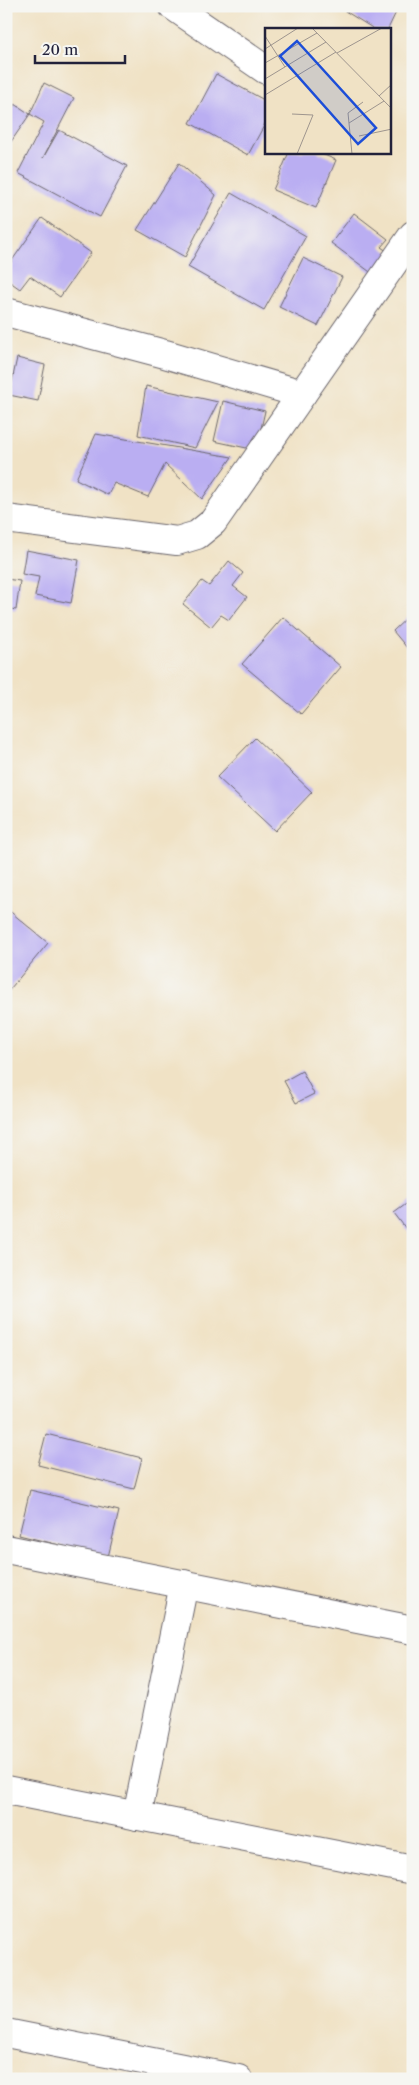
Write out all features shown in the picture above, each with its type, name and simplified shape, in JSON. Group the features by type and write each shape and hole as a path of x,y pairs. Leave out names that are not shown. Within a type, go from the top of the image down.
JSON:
{"street":[{"path":"173,6 265,69"},
{"path":"6,519 177,541 197,535 213,522 413,235"},
{"path":"6,312 302,394"},
{"path":"6,1549 413,1630"},
{"path":"137,1816 184,1584"},
{"path":"6,1790 413,1870"},
{"path":"6,2033 238,2079"}],"building":[{"path":"337,6 399,6 388,28 372,28"},
{"path":"216,74 265,100 265,124 248,155 190,123"},
{"path":"44,83 74,98 43,158 59,130 127,166 100,217 18,173 44,122 30,114"},
{"path":"15,104 30,114 6,149 6,116"},
{"path":"288,154 322,154 336,160 316,208 273,190"},
{"path":"179,163 216,195 185,257 137,230"},
{"path":"231,193 306,236 264,310 188,267"},
{"path":"354,213 388,239 381,247 397,258 381,280 331,243"},
{"path":"42,218 91,253 60,297 30,276 20,289 6,279 6,269"},
{"path":"303,258 342,277 318,326 279,307"},
{"path":"17,358 45,365 38,401 9,395"},
{"path":"146,386 218,402 195,448 138,435"},
{"path":"223,401 265,411 256,450 214,441"},
{"path":"96,434 232,457 202,499 165,464 148,497 114,483 108,495 76,479"},
{"path":"26,550 79,560 71,603 35,596 39,577 22,574"},
{"path":"229,561 243,573 233,586 247,597 229,620 221,615 211,627 183,604 202,581 209,586"},
{"path":"6,579 20,581 16,610 6,608"},
{"path":"413,612 413,655 393,631"},
{"path":"283,617 341,667 301,714 242,664"},
{"path":"255,738 312,792 275,831 217,777"},
{"path":"6,908 48,943 6,994"},
{"path":"302,1071 314,1094 296,1103 284,1081"},
{"path":"413,1199 413,1238 394,1213"},
{"path":"46,1434 142,1458 134,1489 38,1465"},
{"path":"30,1490 119,1511 108,1557 19,1535"}]}
